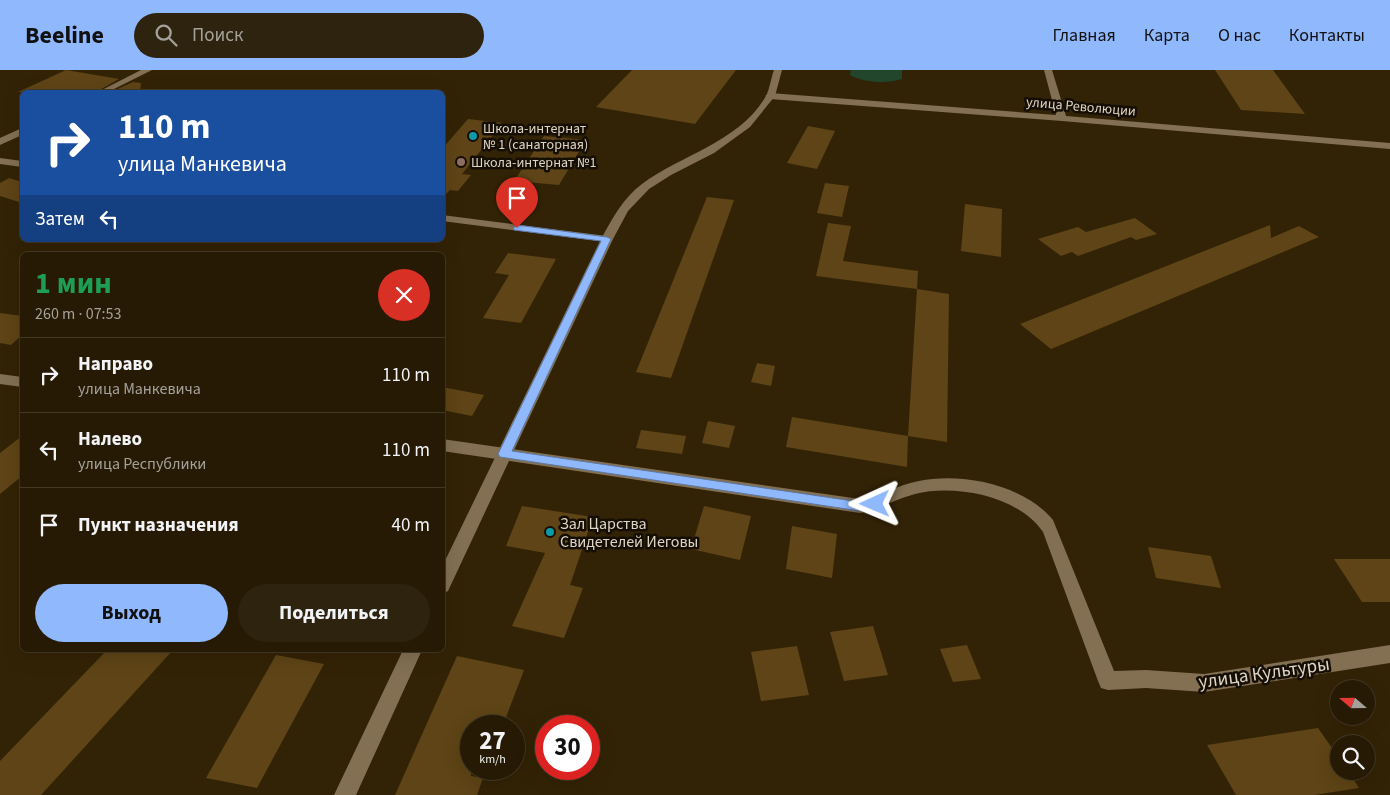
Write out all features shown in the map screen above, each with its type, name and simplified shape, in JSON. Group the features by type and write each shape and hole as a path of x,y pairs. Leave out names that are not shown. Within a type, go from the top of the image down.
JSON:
{"street":[{"path":"106,90 148,70"},
{"path":"445,580 607,239 623,210 645,187 667,173 710,151 747,126 770,96 778,70"},
{"path":"1048,70 1062,118"},
{"name":"улица Революции","path":"770,96 1062,118 1390,146"},
{"path":"0,142 20,132"},
{"path":"0,161 20,164"},
{"path":"445,218 607,239"},
{"path":"0,379 20,382"},
{"path":"445,445 504,454"},
{"name":"улица Культуры","path":"504,454 860,506 875,504 908,490 925,486 965,486 1000,493 1018,501 1046,523 1108,681 1146,679 1204,683 1390,654"},
{"path":"345,795 412,652"}],"green space":[{"path":"851,70 902,70 902,79 890,82 869,81 850,75"}],"building":[{"path":"66,70 119,79 100,90 22,90"},
{"path":"632,70 736,70 695,124 596,107"},
{"path":"1215,70 1273,70 1305,114 1241,110"},
{"path":"133,82 141,83 140,90 115,90"},
{"name":"Школа-интернат № 1 (санаторная)","path":"468,119 503,123 462,174 471,175 458,191 450,190 445,195 445,146"},
{"path":"808,126 835,131 817,169 787,163"},
{"path":"544,136 586,140 559,185 514,181"},
{"path":"9,178 20,181 20,202 0,196 0,183"},
{"path":"825,183 849,186 842,217 817,213"},
{"path":"707,197 734,200 671,378 636,372"},
{"path":"965,204 1002,209 1001,257 961,251"},
{"path":"1135,218 1157,234 1136,240 1131,237 1078,256 1072,252 1061,256 1038,239 1078,227 1086,232"},
{"path":"828,223 851,226 843,261 918,271 917,289 816,276"},
{"path":"1270,225 1271,238 1299,226 1319,237 1051,349 1020,324"},
{"path":"508,253 556,259 521,323 483,318 509,275 495,273"},
{"path":"917,289 949,294 947,442 908,436"},
{"path":"0,313 20,316 20,337 11,345 0,343"},
{"path":"757,363 775,366 771,386 751,382"},
{"path":"445,388 484,395 472,416 445,411"},
{"path":"792,417 908,436 907,467 786,447"},
{"path":"708,421 735,426 729,448 702,443"},
{"path":"641,430 686,436 682,454 636,448"},
{"path":"20,438 20,478 0,494 0,453"},
{"path":"522,506 593,517 570,585 583,588 564,638 512,626 545,553 506,546"},
{"path":"704,506 751,516 740,560 691,549"},
{"path":"792,526 837,534 832,578 786,569"},
{"path":"1148,547 1211,556 1221,588 1156,578"},
{"path":"1334,559 1390,559 1390,602 1362,602"},
{"path":"873,626 888,675 844,681 830,632"},
{"path":"967,645 981,679 953,682 940,649"},
{"path":"797,646 809,695 761,701 751,652"},
{"path":"105,652 171,652 41,795 0,795 0,761"},
{"path":"276,655 324,664 257,788 206,778"},
{"path":"457,656 524,670 507,715 460,715 460,780 482,780 477,795 395,795"},
{"path":"1318,728 1330,745 1330,780 1354,780 1359,788 1314,795 1236,795 1207,745"}],"place":[{"name":"Школа-интернат № 1 (санаторная)","path":"473,136"},
{"name":"Школа-интернат №1","path":"461,162"},
{"name":"Зал Царства Свидетелей Иеговы","path":"550,532"}],"route":[{"path":"517,228 607,239 504,454 860,506 875,504"}]}
